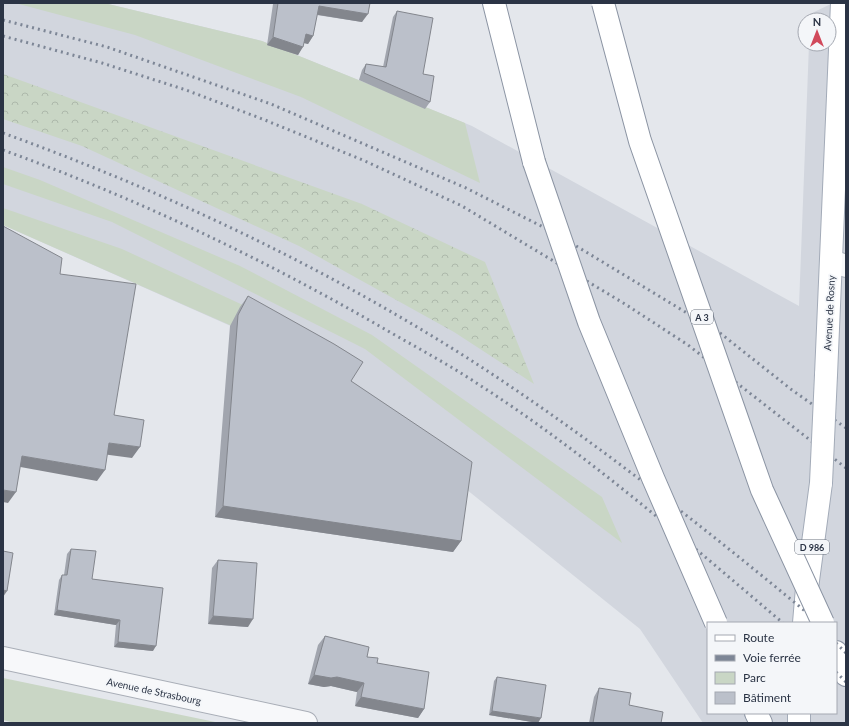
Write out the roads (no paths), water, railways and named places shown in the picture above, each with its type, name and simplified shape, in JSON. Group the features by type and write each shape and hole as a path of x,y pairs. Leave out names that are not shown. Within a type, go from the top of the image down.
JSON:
{"main road":[{"path":"494,3 534,162 589,322 653,478 716,622"},
{"name":"A 3","path":"602,3 640,141 762,490 823,622"},
{"name":"Avenue de Rosny","path":"804,622 807,588 821,483 826,375 839,264 842,3"},
{"path":"837,654 846,675"},
{"path":"757,714 762,723"}],"street":[{"name":"Avenue de Strasbourg","path":"3,658 306,723"}],"railway":[{"path":"3,20 107,47 271,104 466,188 553,232 720,333 792,390 846,428"},
{"path":"3,36 102,63 186,90 265,120 365,161 462,206 625,304 688,345 846,468"},
{"path":"3,133 124,180 242,233 358,293 414,325 513,388 641,480 724,545 805,611 816,622"},
{"path":"3,150 54,169 154,211 252,257 347,308 458,371 518,411 597,468 782,622"},
{"path":"837,644 846,653"},
{"path":"837,673 846,682"}]}
